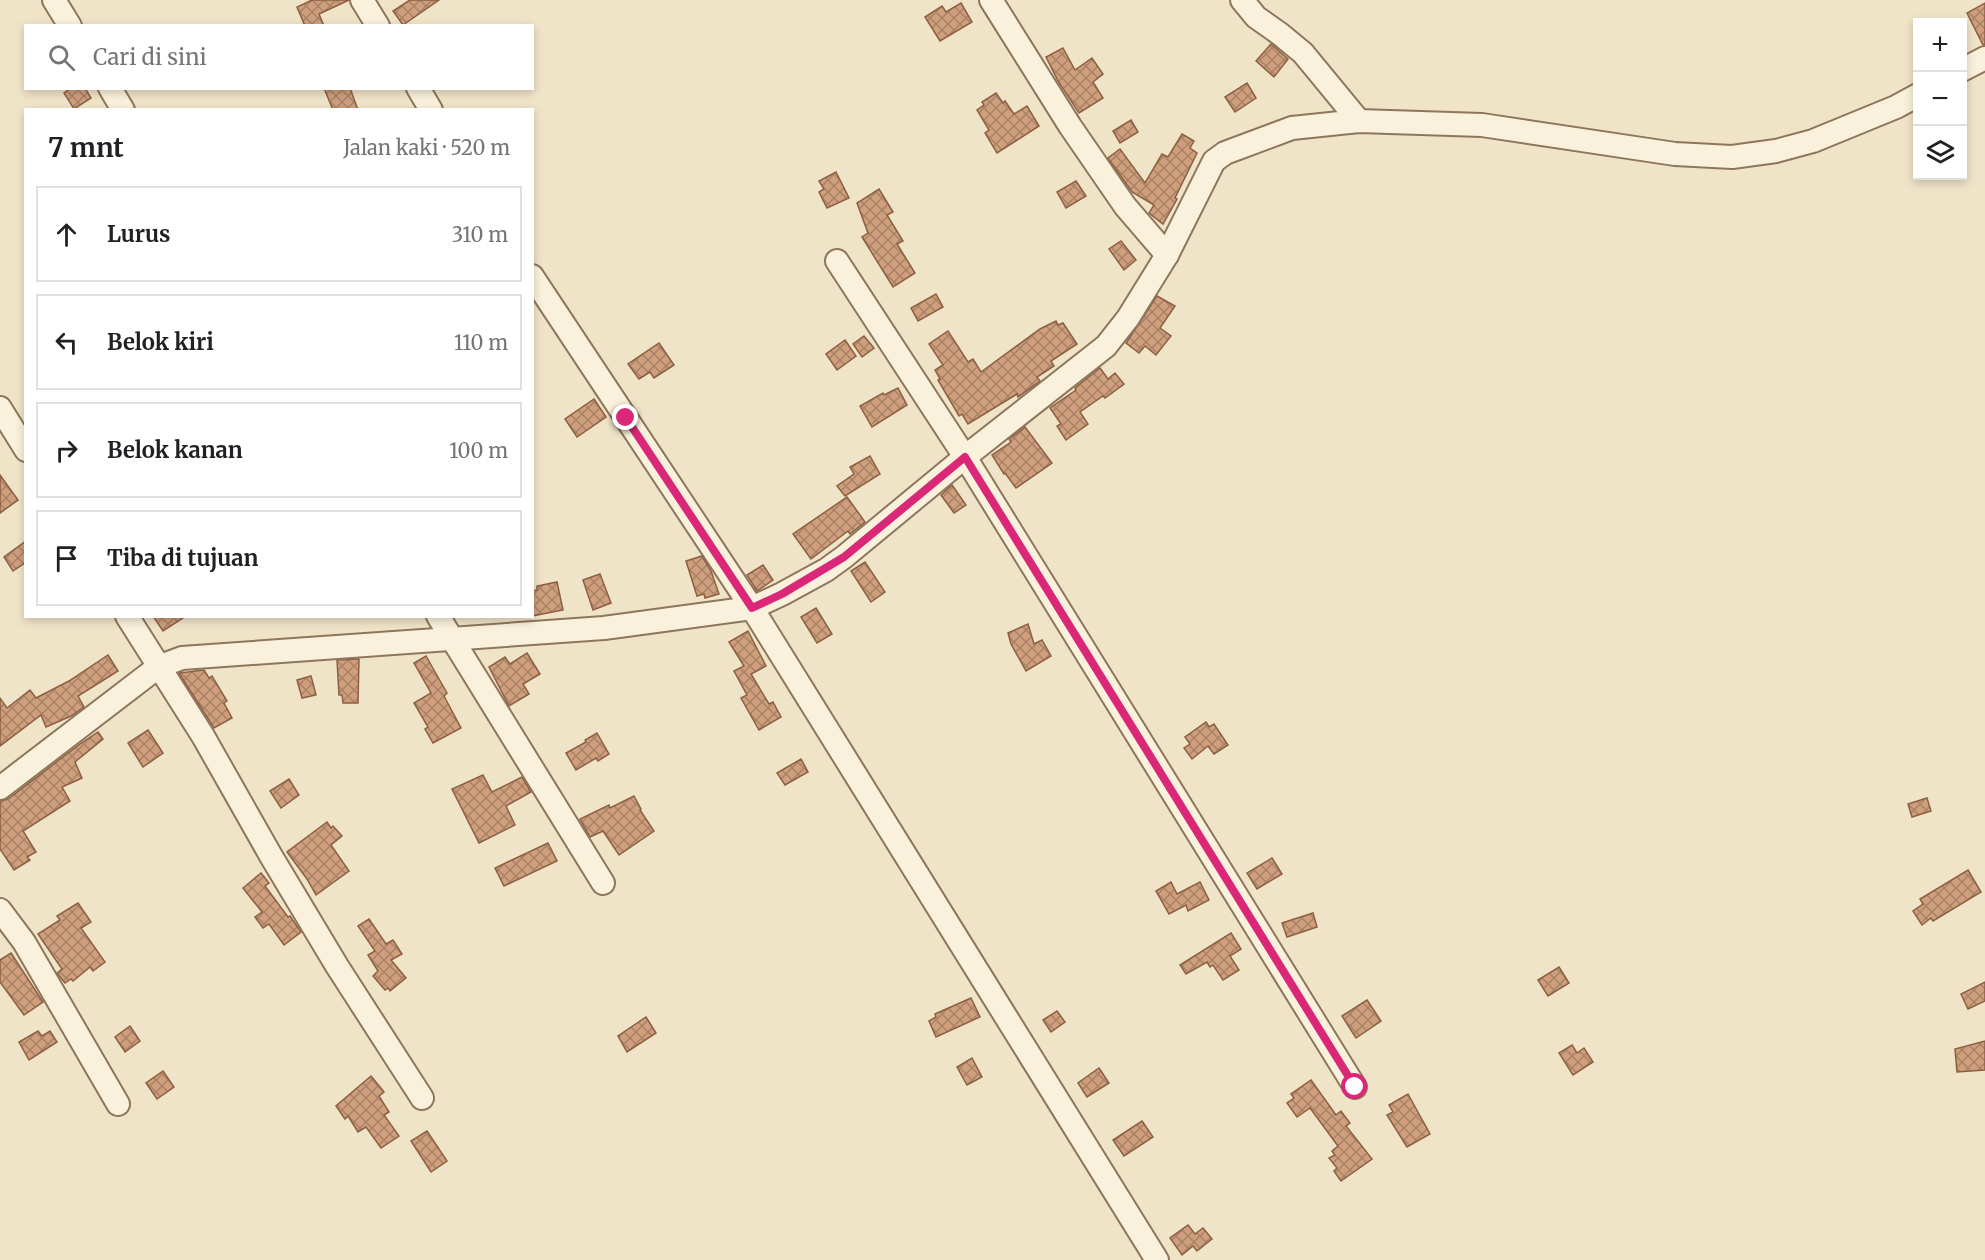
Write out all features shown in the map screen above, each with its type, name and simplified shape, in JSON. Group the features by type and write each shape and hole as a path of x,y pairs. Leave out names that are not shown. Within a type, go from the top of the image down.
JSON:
{"street":[{"path":"54,0 69,24"},
{"path":"362,0 377,24"},
{"path":"991,0 1112,188 1167,255"},
{"path":"1242,0 1256,17 1303,53 1359,121"},
{"path":"1967,67 1985,58"},
{"path":"111,90 122,108"},
{"path":"419,90 430,108"},
{"path":"0,788 158,667 182,658 604,628 752,608 782,594 835,564 965,457 1106,346 1128,318 1167,255 1214,161 1225,153 1292,128 1359,121 1482,125 1675,154 1732,157 1776,151 1813,141 1878,115 1913,98"},
{"path":"837,261 965,457 1355,1087"},
{"path":"534,279 752,608 1157,1260"},
{"path":"0,408 24,447"},
{"path":"128,618 203,736 331,956 422,1098"},
{"path":"439,618 603,883"},
{"path":"0,910 24,942 118,1104"}],"building":[{"path":"312,0 349,0 319,14 323,24 304,24 297,7"},
{"path":"410,0 439,0 404,24 393,11"},
{"path":"961,3 972,22 940,41 925,17 942,6 946,12"},
{"path":"1985,3 1985,45 1983,45 1967,13"},
{"path":"1271,44 1288,59 1274,77 1256,61"},
{"path":"1063,48 1075,70 1092,58 1103,74 1093,82 1103,98 1079,113 1058,81 1046,57"},
{"path":"1247,83 1256,98 1235,112 1225,97"},
{"path":"68,90 86,90 91,98 73,108 64,93"},
{"path":"325,90 351,90 357,108 332,108"},
{"path":"996,93 1014,114 1027,106 1039,126 997,153 985,133 989,130 977,110 984,105 982,102"},
{"path":"1131,120 1138,132 1120,143 1113,131"},
{"path":"1182,134 1194,141 1190,148 1197,153 1175,198 1177,199 1163,224 1149,213 1154,205 1132,192 1108,158 1120,149 1145,183 1162,154 1168,157"},
{"path":"836,172 849,198 827,208 819,192 824,189 819,181"},
{"path":"1076,181 1086,196 1066,208 1057,192"},
{"path":"879,189 893,212 887,215 903,241 897,244 915,273 893,287 862,237 868,233 857,203"},
{"path":"1121,241 1136,260 1124,270 1109,249"},
{"path":"936,294 943,307 918,321 911,308"},
{"path":"1157,296 1175,306 1160,328 1171,336 1156,355 1145,346 1139,353 1126,343"},
{"path":"1056,321 1058,325 1063,323 1077,344 1051,361 1054,366 1037,377 1040,381 1018,397 1017,394 968,424 962,414 959,416 938,380 940,379 935,370 943,365 929,344 948,331 968,362 973,359 981,372 1040,329"},
{"path":"864,336 874,348 862,357 853,344"},
{"path":"845,340 856,356 837,370 826,354"},
{"path":"659,343 674,365 654,378 650,372 639,379 628,364"},
{"path":"1100,368 1108,379 1115,373 1124,384 1080,412 1088,424 1066,440 1057,426 1061,424 1050,408 1076,390 1075,388"},
{"path":"898,388 907,405 872,427 860,406 883,393 884,395"},
{"path":"594,399 606,417 577,437 565,419"},
{"path":"1025,427 1052,463 1016,488 992,455 1011,442 1009,439"},
{"path":"870,456 880,474 845,496 837,486 854,474 850,467"},
{"path":"0,475 18,500 0,513"},
{"path":"952,485 966,505 954,513 941,495"},
{"path":"847,497 865,522 850,534 848,531 811,559 793,534"},
{"path":"24,542 24,563 13,571 4,557"},
{"path":"702,556 711,571 719,594 705,598 704,594 697,596 686,561"},
{"path":"865,562 885,592 871,602 851,571"},
{"path":"763,565 773,580 757,591 747,575"},
{"path":"600,574 611,603 593,610 583,580"},
{"path":"557,582 563,610 534,616 534,591 537,590 537,586"},
{"path":"816,608 832,634 817,643 801,617"},
{"path":"154,618 183,618 163,631"},
{"path":"1028,624 1034,644 1042,640 1051,656 1026,671 1011,644 1008,633"},
{"path":"748,631 766,666 751,674 769,704 773,702 781,717 759,730 741,698 747,695 734,671 744,666 729,642"},
{"path":"527,653 540,674 523,684 529,694 509,706 489,667 505,657 510,664"},
{"path":"108,655 118,671 78,696 84,707 71,716 46,727 41,715 0,746 0,698 7,708 30,690 36,698 69,681"},
{"path":"426,656 447,693 444,696 461,728 433,743 425,729 428,727 414,703 431,693 414,663"},
{"path":"359,659 358,703 343,703 342,695 339,695 337,660"},
{"path":"204,670 209,678 212,676 227,701 224,703 232,718 214,728 179,673"},
{"path":"311,676 316,695 302,698 297,680"},
{"path":"1206,722 1209,727 1214,724 1228,745 1214,754 1208,746 1192,759 1184,748 1190,744 1185,737"},
{"path":"148,730 163,753 143,767 128,743"},
{"path":"98,732 103,739 75,762 82,778 62,787 70,801 23,831 36,852 27,857 30,860 14,870 0,849 0,801 8,799"},
{"path":"597,733 609,754 598,761 596,758 576,770 566,753"},
{"path":"801,759 808,772 785,785 777,773"},
{"path":"483,775 492,792 522,777 531,792 506,806 515,825 479,843 452,789"},
{"path":"289,779 299,795 281,808 270,791"},
{"path":"634,796 654,831 619,855 603,831 590,837 580,819"},
{"path":"1927,798 1931,811 1912,817 1908,804"},
{"path":"327,822 342,836 331,845 349,871 316,895 287,852"},
{"path":"548,843 557,861 504,886 495,868"},
{"path":"1272,858 1282,874 1257,889 1247,873"},
{"path":"1968,870 1981,892 1933,921 1931,918 1922,925 1913,911 1923,904 1920,899"},
{"path":"261,873 269,883 265,886 301,932 284,945 269,924 263,928 255,917 262,912 243,888"},
{"path":"1171,882 1177,894 1200,882 1209,900 1188,911 1186,905 1169,914 1156,891"},
{"path":"78,903 91,922 81,928 105,962 93,971 90,967 73,981 71,979 65,983 57,973 62,969 38,934 60,920 57,916"},
{"path":"1313,913 1317,927 1287,937 1282,923"},
{"path":"369,919 386,944 393,940 402,954 391,960 406,978 390,991 388,988 385,990 373,976 378,971 368,955 375,951 358,926"},
{"path":"1231,933 1241,949 1230,956 1239,970 1223,980 1213,965 1210,967 1207,962 1186,974 1180,965"},
{"path":"11,953 43,1002 24,1015 0,982 0,960"},
{"path":"1559,967 1569,983 1548,996 1538,980"},
{"path":"1985,982 1985,1001 1968,1009 1961,994"},
{"path":"971,998 980,1017 936,1037 929,1021 936,1017 935,1014"},
{"path":"1367,1000 1381,1021 1356,1038 1342,1016"},
{"path":"1057,1011 1065,1022 1051,1032 1043,1020"},
{"path":"646,1017 656,1033 627,1052 618,1036"},
{"path":"130,1026 140,1041 125,1052 115,1037"},
{"path":"38,1031 42,1036 50,1031 57,1042 29,1060 19,1042"},
{"path":"1985,1041 1985,1070 1957,1072 1955,1049"},
{"path":"1572,1045 1577,1053 1584,1048 1593,1062 1573,1075 1559,1053"},
{"path":"972,1058 982,1077 967,1085 957,1067"},
{"path":"1099,1068 1109,1083 1087,1097 1078,1083"},
{"path":"163,1071 174,1087 157,1099 146,1083"},
{"path":"371,1076 384,1092 379,1096 389,1112 384,1115 399,1136 381,1148 366,1127 358,1132 348,1116 345,1119 336,1106"},
{"path":"1311,1080 1336,1115 1341,1111 1350,1123 1346,1126 1372,1159 1341,1181 1334,1171 1337,1168 1329,1158 1335,1155 1332,1151 1338,1146 1310,1108 1297,1117 1287,1103 1294,1098 1291,1094"},
{"path":"1408,1094 1430,1134 1407,1147 1387,1115 1393,1112 1389,1105"},
{"path":"1142,1121 1153,1137 1124,1156 1113,1140"},
{"path":"427,1131 447,1161 431,1172 411,1141"},
{"path":"1188,1225 1195,1234 1203,1228 1212,1239 1197,1251 1193,1246 1182,1255 1170,1238"}],"route":[{"path":"626,418 752,608 826,570 965,457 1355,1087"}]}
